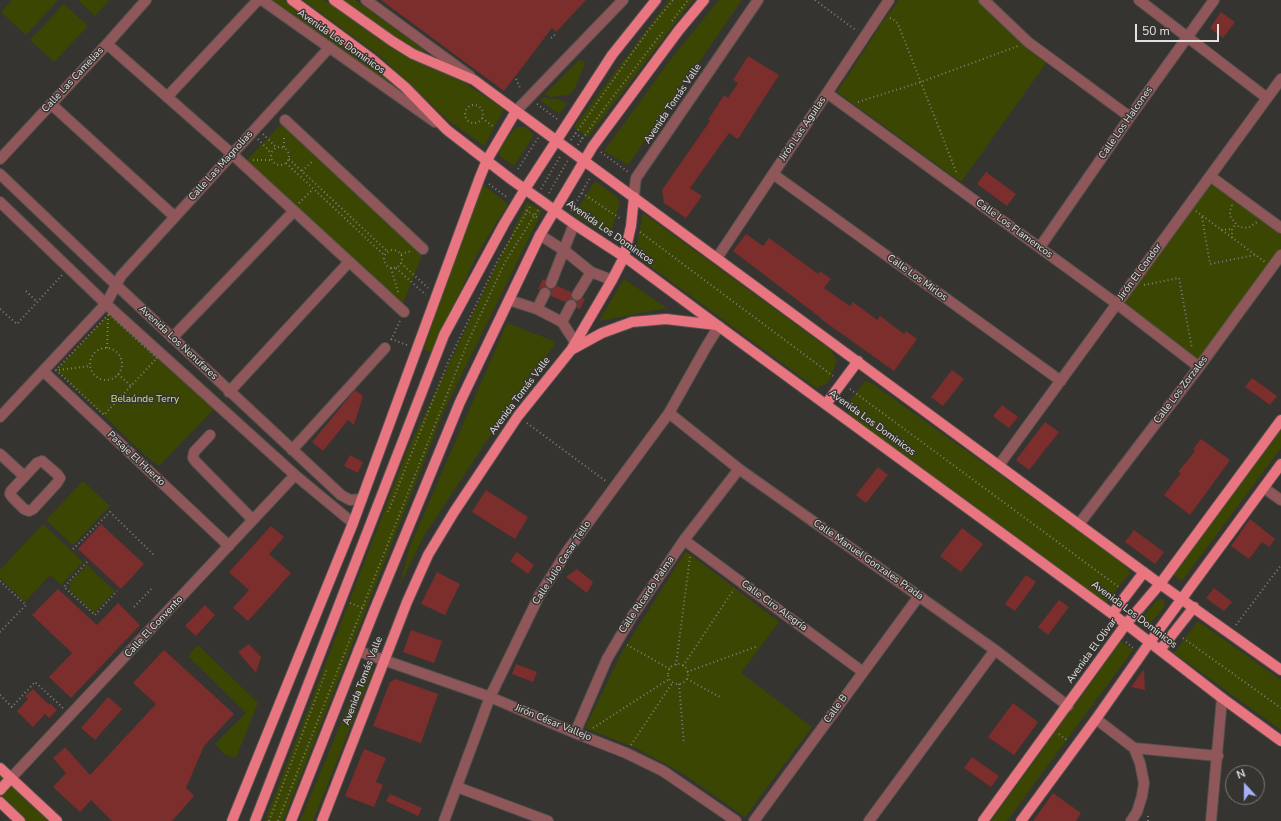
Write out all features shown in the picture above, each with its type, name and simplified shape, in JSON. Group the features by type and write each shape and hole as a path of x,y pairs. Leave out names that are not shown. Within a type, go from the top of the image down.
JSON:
{"main road":[{"name":"Avenida Los Dominicos","path":"292,0 372,58 393,76 447,130 525,189 624,257 718,325 1126,624 1222,698 1281,741"},
{"path":"334,0 413,54 474,80 1160,584 1182,598 1281,670"},
{"path":"255,821 444,335 504,224 525,189 612,54 656,0"},
{"name":"Avenida Tomás Valle","path":"291,821 358,651 460,402 540,236 584,160 679,30 704,0"},
{"path":"232,821 353,523 487,160 516,111"},
{"name":"Avenida Tomás Valle","path":"322,821 407,602 428,555 454,512 518,416 573,346 612,280 624,257 631,226 634,197"},
{"path":"573,346 632,322 666,319 718,325"},
{"path":"826,404 858,361"},
{"name":"Avenida El Olivar","path":"983,821 1068,706 1126,624 1160,584 1281,420"},
{"path":"1021,821 1281,464"},
{"path":"1112,614 1144,572"},
{"path":"1160,650 1194,607"},
{"path":"0,768 57,821"},
{"path":"0,790 11,778"},
{"path":"0,802 20,821"}],"street":[{"name":"Calle Las Camelias","path":"0,159 146,0"},
{"path":"167,97 258,0"},
{"name":"Avenida Los Dominicos","path":"262,0 447,130"},
{"path":"366,0 474,80"},
{"path":"516,111 623,0"},
{"name":"Avenida Tomás Valle","path":"634,197 636,178 758,0"},
{"name":"Jirón Las Aguilas","path":"716,258 889,0"},
{"path":"984,0 1028,42 1130,117"},
{"path":"1139,0 1267,98"},
{"name":"Calle Los Halcones","path":"1040,247 1186,36 1214,0"},
{"path":"107,44 232,154 404,312"},
{"name":"Calle Las Magnolias","path":"0,416 43,371 107,309 121,276 329,48"},
{"name":"Jirón El Condor","path":"999,465 1281,79"},
{"name":"Calle Los Flamencos","path":"827,92 1040,247 1196,365"},
{"path":"51,104 175,217"},
{"path":"285,120 423,249"},
{"name":"Avenida Los Nenufares","path":"0,174 172,338 342,495 350,500 362,499"},
{"name":"Calle Los Mirlos","path":"773,174 1061,381"},
{"path":"1210,176 1281,228"},
{"name":"Avenida Los Nenufares","path":"0,202 107,309 353,523"},
{"path":"172,338 293,210"},
{"path":"551,283 565,251 574,224"},
{"path":"540,236 565,251 591,272 612,280"},
{"name":"Calle Los Zorzales","path":"1079,524 1196,365 1281,254"},
{"path":"230,392 349,262"},
{"path":"577,294 591,272"},
{"path":"537,309 545,293"},
{"path":"509,300 537,309 562,322 573,346"},
{"path":"562,322 571,305"},
{"name":"Calle Julio Cesar Tello","path":"444,821 490,697 538,596 568,550 669,413 718,325"},
{"path":"292,450 385,348"},
{"name":"Pasaje El Huerto","path":"43,371 229,546"},
{"name":"Calle Manuel Gonzales Prada","path":"669,413 739,469 995,650 1068,706"},
{"path":"210,435 194,452 193,458 253,520"},
{"path":"0,454 24,476"},
{"path":"42,461 60,478 33,509 29,511 24,509 10,494 24,476 37,463 42,461"},
{"name":"Calle Ricardo Palma","path":"579,734 607,659 617,640 688,543 739,469"},
{"name":"Calle El Convento","path":"11,778 296,475"},
{"path":"1264,488 1281,500"},
{"name":"Calle Ciro Alegría","path":"688,543 863,672"},
{"name":"Calle B","path":"754,821 919,596"},
{"path":"869,821 995,650"},
{"name":"Jirón César Vallejo","path":"358,651 490,697 626,753 664,771 734,820"},
{"path":"1211,821 1222,698"},
{"path":"1096,719 1134,748 1140,763 1144,783 1142,796 1139,806 1131,821"},
{"path":"1134,748 1218,756"},
{"path":"457,787 546,821"}],"path":[{"path":"387,514 449,360 498,260 566,147 672,0"},
{"path":"815,0 864,36"},
{"path":"898,24 959,180"},
{"path":"551,38 556,34"},
{"path":"846,106 921,82 1028,42"},
{"path":"516,79 522,89"},
{"path":"535,102 558,120"},
{"path":"474,105 480,107 483,112 482,118 478,122 470,122 465,118 466,109 468,106 474,105"},
{"path":"482,118 497,129"},
{"path":"254,130 276,147 287,149 289,159 286,164 275,164 272,160 271,152 254,130"},
{"path":"571,130 585,140"},
{"path":"518,169 540,136"},
{"path":"271,152 276,147"},
{"path":"598,150 632,175"},
{"path":"302,171 321,154"},
{"path":"289,159 387,251"},
{"path":"286,164 384,255"},
{"path":"571,212 592,175"},
{"path":"485,181 510,200"},
{"path":"293,210 313,189"},
{"path":"503,195 506,190"},
{"path":"582,193 631,226 1127,594"},
{"path":"1233,202 1230,212 1232,221 1239,227 1248,228 1258,221"},
{"path":"1190,204 1201,216 1272,267"},
{"path":"524,209 538,218"},
{"path":"1201,216 1210,264 1255,255"},
{"path":"1232,238 1232,229 1236,224"},
{"path":"1221,230 1232,229"},
{"path":"396,268 401,263 402,257 399,252 393,250 387,251 384,255 384,263 392,268 396,268 435,298"},
{"path":"401,263 435,298"},
{"path":"385,348 392,339 404,312 392,268"},
{"path":"0,309 17,324 67,271"},
{"path":"1129,288 1179,278 1196,365"},
{"path":"26,291 38,302"},
{"path":"106,348 107,309"},
{"path":"56,370 107,309"},
{"path":"56,370 104,415 157,358 107,309"},
{"path":"392,339 416,349"},
{"path":"106,348 115,350 121,357 122,366 118,374 111,379 102,379 95,374 91,366 92,357 102,349 106,348"},
{"path":"56,370 91,366"},
{"path":"118,374 132,386"},
{"path":"518,416 614,487"},
{"path":"73,549 110,512 154,554"},
{"path":"676,665 688,543"},
{"path":"87,562 64,587 95,616 117,591"},
{"path":"1234,627 1281,565"},
{"path":"0,581 26,605 0,632"},
{"path":"683,666 739,581"},
{"path":"134,607 153,587"},
{"path":"341,600 374,612"},
{"path":"1175,631 1281,708"},
{"path":"617,640 670,669"},
{"path":"1125,642 1134,649"},
{"path":"687,672 758,646"},
{"path":"676,665 683,666 687,672 686,679 679,684 669,679 668,674 670,669 676,665"},
{"path":"269,821 327,669"},
{"path":"579,734 669,679"},
{"path":"686,679 720,697"},
{"path":"0,695 12,707 35,682 64,709"},
{"path":"626,753 673,682"},
{"path":"679,684 684,744"},
{"path":"1051,728 1075,747"}],"green space":[{"path":"12,0 58,0 26,35 1,12"},
{"path":"78,0 109,0 95,16"},
{"path":"270,0 284,0 375,66 402,91 399,93"},
{"path":"303,0 324,0 388,46 421,64 463,82 504,109 484,146 449,121 380,56"},
{"path":"342,0 355,0 424,50 423,52 382,29"},
{"path":"669,0 693,0 588,137 574,127"},
{"path":"719,0 742,0 628,165 604,151 671,59"},
{"path":"899,0 978,0 996,20 1047,62 961,182 837,92 884,20"},
{"path":"64,4 88,26 54,62 30,40"},
{"path":"580,59 585,63 575,88 569,95 551,97 545,94"},
{"path":"544,97 558,99 567,104 559,114 540,100"},
{"path":"283,122 423,253 402,306 246,161"},
{"path":"516,127 525,127 534,135 514,166 500,156 499,150"},
{"path":"1210,176 1281,228 1281,255 1199,367 1117,304"},
{"path":"595,181 616,196 620,203 611,231 602,232 574,215"},
{"path":"483,185 508,204 477,254 433,353 424,349 453,263"},
{"path":"527,202 542,211 444,411 283,821 265,821 408,449"},
{"path":"643,213 831,350 837,361 828,383 816,388 635,255"},
{"path":"624,279 667,308 599,321"},
{"name":"Belaúnde Terry","path":"109,314 214,409 159,466 146,456 56,370"},
{"path":"507,323 556,342 506,412 423,537 399,587 410,546"},
{"path":"865,381 873,384 1125,564 1130,573 1106,603 849,417 848,403"},
{"path":"1281,425 1281,448 1182,581 1173,574"},
{"path":"83,481 110,506 73,545 46,520"},
{"path":"43,524 83,562 61,585 50,575 25,602 0,578 0,570"},
{"path":"686,551 779,622 741,673 812,727 745,817 682,773 634,747 585,728 622,652"},
{"path":"87,565 115,591 94,613 69,590 71,587 68,585"},
{"path":"1158,599 1164,600 1165,606 1148,626 1144,625 1142,618"},
{"path":"1198,621 1281,680 1281,730 1174,653"},
{"path":"1121,641 1133,650 1007,821 991,821"},
{"path":"198,645 258,703 236,758 224,754 215,744 246,713 188,656"},
{"path":"365,666 373,670 313,821 300,821"},
{"path":"0,768 58,821 21,821 0,802"}],"building":[{"path":"381,0 586,0 556,32 552,28 504,91"},
{"path":"1221,12 1235,22 1223,38 1210,28"},
{"path":"748,56 779,75 738,139 729,133 690,188 702,196 686,218 664,203 662,190 710,121 708,120 724,95 728,98 738,83 733,80"},
{"path":"986,172 1016,194 1007,206 977,184"},
{"path":"746,234 763,246 769,238 818,274 820,271 831,279 824,288 850,306 853,302 877,320 880,316 904,334 906,331 917,339 894,371 821,319 733,251"},
{"path":"543,279 545,280 546,287 542,287 539,290 538,289"},
{"path":"557,286 571,292 572,299 568,299 565,302 551,296 550,289"},
{"path":"583,298 585,299 580,309 577,308 576,301"},
{"path":"952,370 964,379 943,406 931,397"},
{"path":"1252,378 1277,396 1270,405 1245,387"},
{"path":"355,390 363,396 354,425 348,420 323,451 312,442"},
{"path":"1002,405 1018,417 1009,428 993,416"},
{"path":"1045,422 1059,432 1029,470 1016,460"},
{"path":"1201,439 1230,460 1190,515 1164,495 1181,473 1178,472 1195,451 1193,449"},
{"path":"350,455 363,462 358,473 344,466"},
{"path":"878,467 888,475 866,503 856,495"},
{"path":"486,490 528,517 515,539 472,512"},
{"path":"1250,519 1275,539 1269,547 1262,542 1249,559 1231,546"},
{"path":"101,524 144,564 121,589 78,549"},
{"path":"271,526 284,537 269,554 291,573 248,621 233,608 249,590 229,572"},
{"path":"962,528 983,544 961,572 940,556"},
{"path":"1134,530 1164,552 1155,564 1125,542"},
{"path":"517,552 534,565 528,574 510,561"},
{"path":"577,569 593,582 587,593 566,577"},
{"path":"437,572 460,584 445,615 421,604"},
{"path":"1026,575 1036,582 1015,611 1005,604"},
{"path":"1214,588 1232,602 1224,611 1206,598"},
{"path":"58,589 97,625 118,603 140,625 71,698 49,677 72,653 32,615"},
{"path":"1059,600 1069,607 1048,635 1038,627"},
{"path":"205,605 215,615 196,636 185,626"},
{"path":"411,630 442,641 434,663 403,652"},
{"path":"249,644 261,657 256,673 238,652"},
{"path":"164,650 234,714 204,746 186,788 194,796 172,821 112,821 91,800 80,812 53,787 66,773 53,758 65,747 90,775 156,704 133,683"},
{"path":"516,664 537,672 533,682 512,674"},
{"path":"1144,669 1145,690 1131,687"},
{"path":"396,679 438,694 421,743 373,726 390,682"},
{"path":"33,689 49,705 50,703 57,710 49,718 45,714 33,727 17,711 28,699 25,696"},
{"path":"108,697 122,709 95,740 81,728"},
{"path":"1013,703 1038,722 1014,755 988,737"},
{"path":"364,749 386,758 376,782 383,785 374,807 345,796"},
{"path":"972,757 999,776 991,787 964,768"},
{"path":"1053,793 1081,813 1076,821 1033,821"},
{"path":"390,794 422,808 418,816 386,801"}]}
